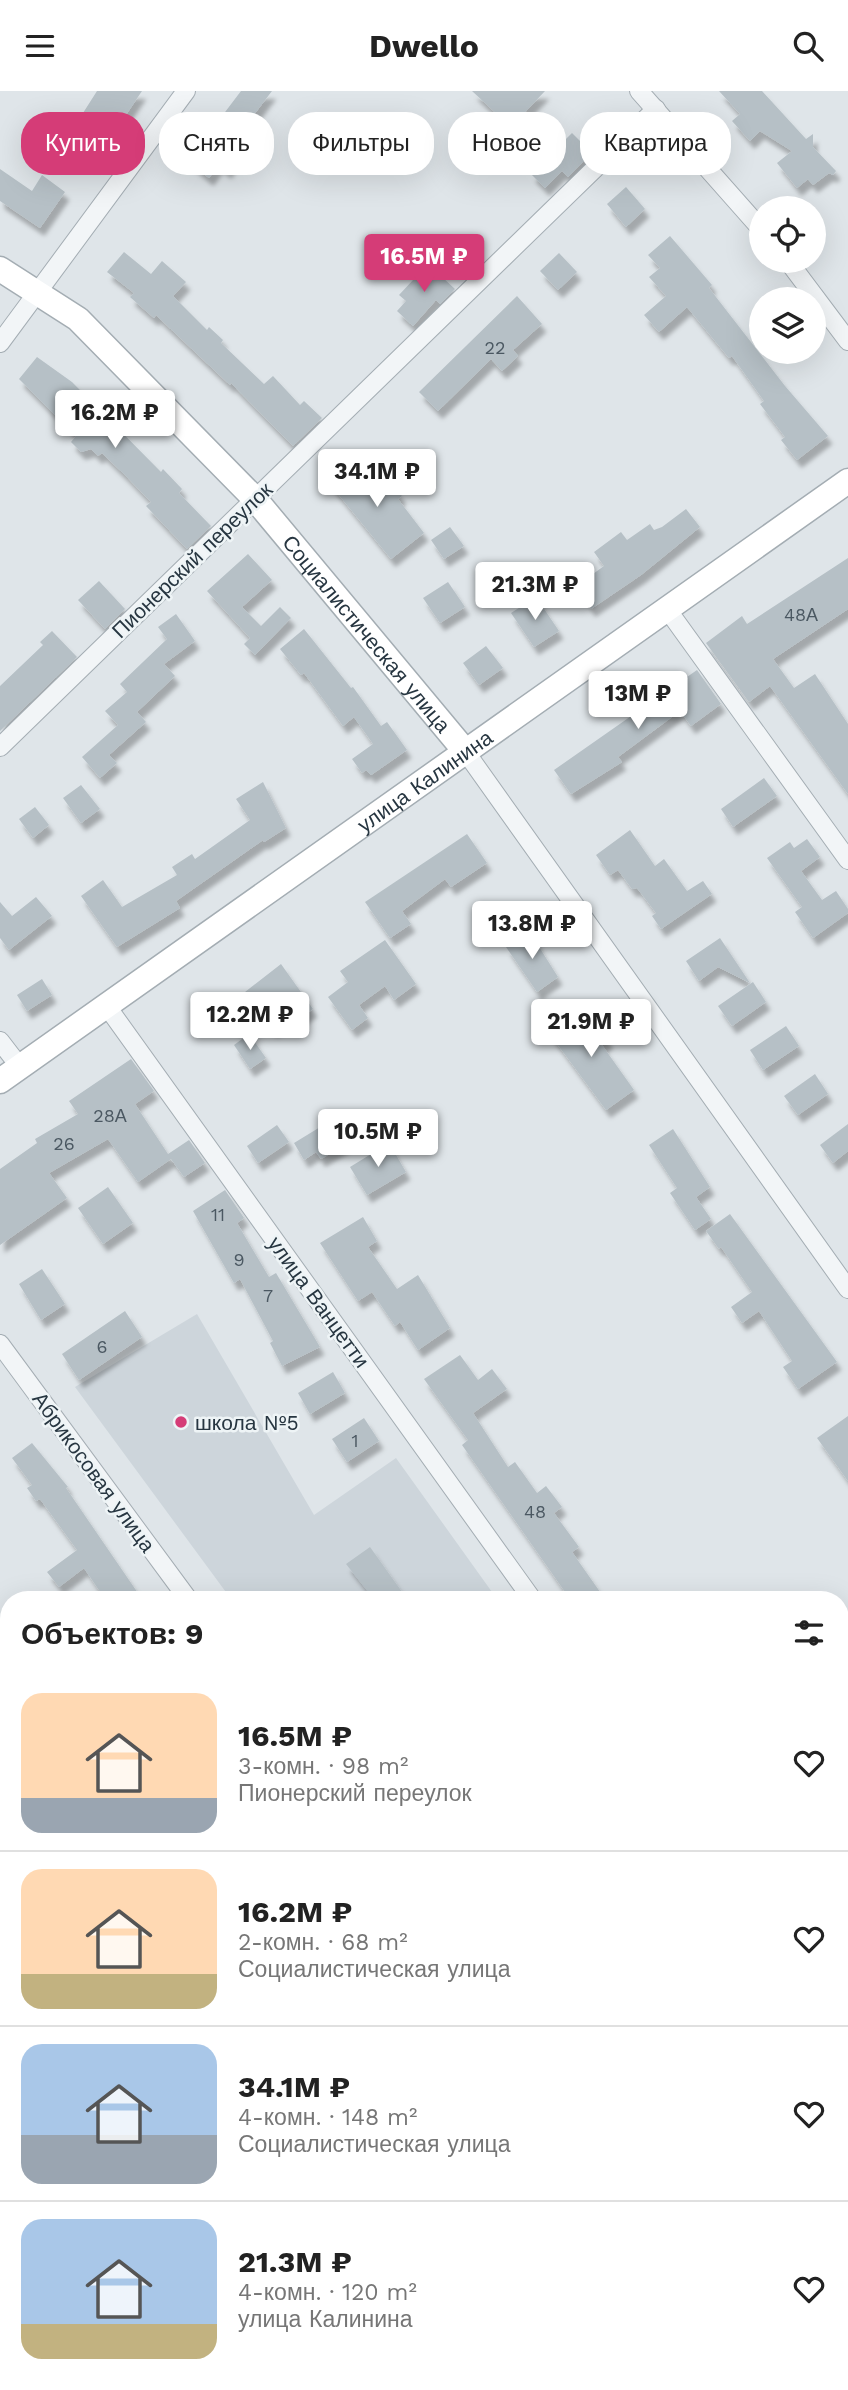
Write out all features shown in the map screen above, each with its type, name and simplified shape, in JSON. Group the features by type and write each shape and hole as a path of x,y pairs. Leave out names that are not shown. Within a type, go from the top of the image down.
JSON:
{"main road":[{"name":"Социалистическая улица","path":"0,269 78,319 255,499 466,751"},
{"name":"улица Калинина","path":"10,1074 848,481"}],"street":[{"path":"0,343 186,91"},
{"path":"639,91 749,215"},
{"name":"Пионерский переулок","path":"0,747 656,109"},
{"path":"797,273 848,341"},
{"path":"667,609 848,860"},
{"name":"Социалистическая улица","path":"466,751 848,1289"},
{"name":"улица Ванцетти","path":"107,1005 526,1591"},
{"path":"0,1041 10,1074"},
{"name":"Абрикосовая улица","path":"0,1344 182,1591"}],"shaded area":[{"name":"школа №5","path":"197,1314 314,1515 396,1458 491,1591 225,1591 75,1387"}],"building":[{"path":"97,91 142,91 128,112 84,112"},
{"path":"241,91 272,91 256,112 225,112"},
{"path":"472,91 545,91 525,112 495,112"},
{"path":"719,91 762,91 806,139 813,134 813,147 836,171 813,185 808,179 797,188 777,163 792,151 760,131 750,141 732,121 740,114"},
{"path":"572,133 580,141 580,165 568,177 566,175 566,139"},
{"path":"0,169 32,191 42,175 65,192 40,228 0,201"},
{"path":"532,175 558,175 545,188"},
{"path":"626,187 645,209 626,227 607,204"},
{"path":"670,236 712,285 709,288 749,340 749,364 768,364 828,436 797,460 781,440 785,437 760,404 764,401 732,356 729,358 687,307 659,332 644,315 666,296 649,277 660,268 648,255"},
{"path":"124,252 151,274 162,261 186,282 173,296 207,330 209,327 223,340 221,343 264,384 273,376 300,405 304,401 322,418 293,446 231,383 230,385 156,315 154,318 130,297 134,293 107,272"},
{"path":"559,253 577,272 558,290 540,271"},
{"path":"428,264 455,289 440,304 436,300 413,326 397,311 406,301 399,295"},
{"path":"517,296 542,324 513,350 518,356 502,371 491,359 438,411 419,392"},
{"path":"37,357 72,382 161,472 163,469 182,489 179,493 211,526 187,549 146,506 151,502 125,475 102,453 98,456 91,449 81,452 71,442 76,436 19,379"},
{"path":"347,460 369,488 384,475 402,496 398,499 424,533 391,559 325,478"},
{"path":"686,509 700,527 641,575 591,609 575,587 604,566 594,552 621,532 627,540 650,524 654,530 662,527"},
{"path":"450,527 464,546 444,559 431,540"},
{"path":"248,554 272,580 242,607 261,626 280,607 291,618 255,655 244,644 250,638 207,591"},
{"path":"848,558 848,609 773,659 794,688 815,674 848,724 848,794 770,686 749,702 706,643 742,616 747,624"},
{"path":"99,581 125,609 105,629 78,600"},
{"path":"448,582 465,607 440,623 423,598"},
{"path":"536,597 559,631 534,647 511,613"},
{"path":"176,614 195,641 164,664 175,676 137,712 146,722 109,755 117,763 100,778 82,757 118,725 105,711 127,692 120,684 167,639 158,627"},
{"path":"304,629 351,688 353,687 381,726 387,722 407,750 371,775 366,770 362,773 352,759 373,744 354,717 343,726 304,673 301,675 280,649"},
{"path":"52,631 77,657 0,731 0,686 43,645 40,642"},
{"path":"486,646 503,668 479,685 463,663"},
{"path":"697,670 721,704 691,726 680,711 618,757 622,762 571,794 554,770"},
{"path":"764,778 777,796 733,827 721,809"},
{"path":"263,782 286,828 264,842 263,840 176,901 180,908 117,947 81,896 103,880 122,907 177,875 172,867 192,854 195,859 250,820 236,799"},
{"path":"81,785 100,809 81,823 63,798"},
{"path":"35,807 49,825 33,838 19,819"},
{"path":"630,830 655,866 664,859 687,891 703,881 712,894 661,929 652,916 656,913 637,888 632,889 618,870 610,875 596,855"},
{"path":"467,834 487,863 451,887 445,879 402,911 411,924 390,938 365,902"},
{"path":"807,839 820,857 801,871 822,900 836,891 848,909 848,913 813,938 795,912 802,907 767,858 790,842 794,848"},
{"path":"36,897 52,916 9,950 0,938 0,902 12,916"},
{"path":"529,931 558,977 537,992 506,947"},
{"path":"720,938 750,983 718,967 699,981 686,961"},
{"path":"385,940 416,984 394,1000 385,986 359,1005 368,1018 352,1030 328,997 348,982 340,971"},
{"path":"281,964 313,1009 298,1020 294,1014 273,1030 245,992"},
{"path":"42,979 52,995 27,1011 17,995"},
{"path":"753,982 766,1002 732,1026 718,1006"},
{"path":"572,1009 589,1033 598,1026 609,1041 602,1045 634,1090 606,1110 546,1029"},
{"path":"786,1026 799,1046 763,1070 750,1050"},
{"path":"249,1034 266,1058 250,1069 234,1045"},
{"path":"131,1059 154,1091 135,1104 168,1154 189,1140 205,1163 184,1177 171,1159 138,1182 108,1139 49,1173 67,1198 0,1245 0,1169 37,1143 35,1139 78,1114 69,1101"},
{"path":"815,1074 828,1094 798,1115 784,1096"},
{"path":"330,1121 345,1145 321,1159 316,1152 304,1160 294,1143"},
{"path":"848,1124 848,1151 833,1163 820,1145"},
{"path":"277,1125 289,1142 258,1163 247,1146"},
{"path":"673,1129 710,1187 696,1197 711,1219 695,1230 670,1193 677,1188 649,1145"},
{"path":"389,1143 406,1172 367,1195 350,1167"},
{"path":"108,1187 133,1223 103,1244 78,1208"},
{"path":"225,1190 244,1218 237,1223 269,1277 276,1273 320,1347 282,1366 270,1343 273,1341 240,1279 234,1283 193,1211"},
{"path":"730,1214 837,1362 798,1389 783,1367 792,1361 759,1311 742,1323 731,1307 752,1292 721,1247 719,1249 706,1231"},
{"path":"363,1217 377,1241 368,1247 397,1289 418,1275 450,1328 418,1350 400,1322 395,1326 372,1292 358,1301 320,1243"},
{"path":"42,1269 65,1304 41,1320 19,1284"},
{"path":"125,1311 142,1337 79,1380 62,1354"},
{"path":"460,1355 478,1380 492,1369 507,1389 473,1413 508,1467 515,1462 537,1493 546,1486 562,1507 554,1513 579,1547 572,1552 599,1591 564,1591 462,1445 468,1440 424,1379"},
{"path":"333,1372 345,1393 310,1414 298,1393"},
{"path":"848,1416 848,1481 817,1438"},
{"path":"364,1418 379,1441 347,1462 332,1439"},
{"path":"32,1443 68,1487 66,1488 137,1591 100,1591 84,1568 59,1587 47,1572 77,1550 40,1499 36,1501 27,1488 32,1485 12,1458"},
{"path":"370,1547 401,1591 368,1591 346,1564"}],"place":[{"name":"школа №5","path":"181,1422"}]}
